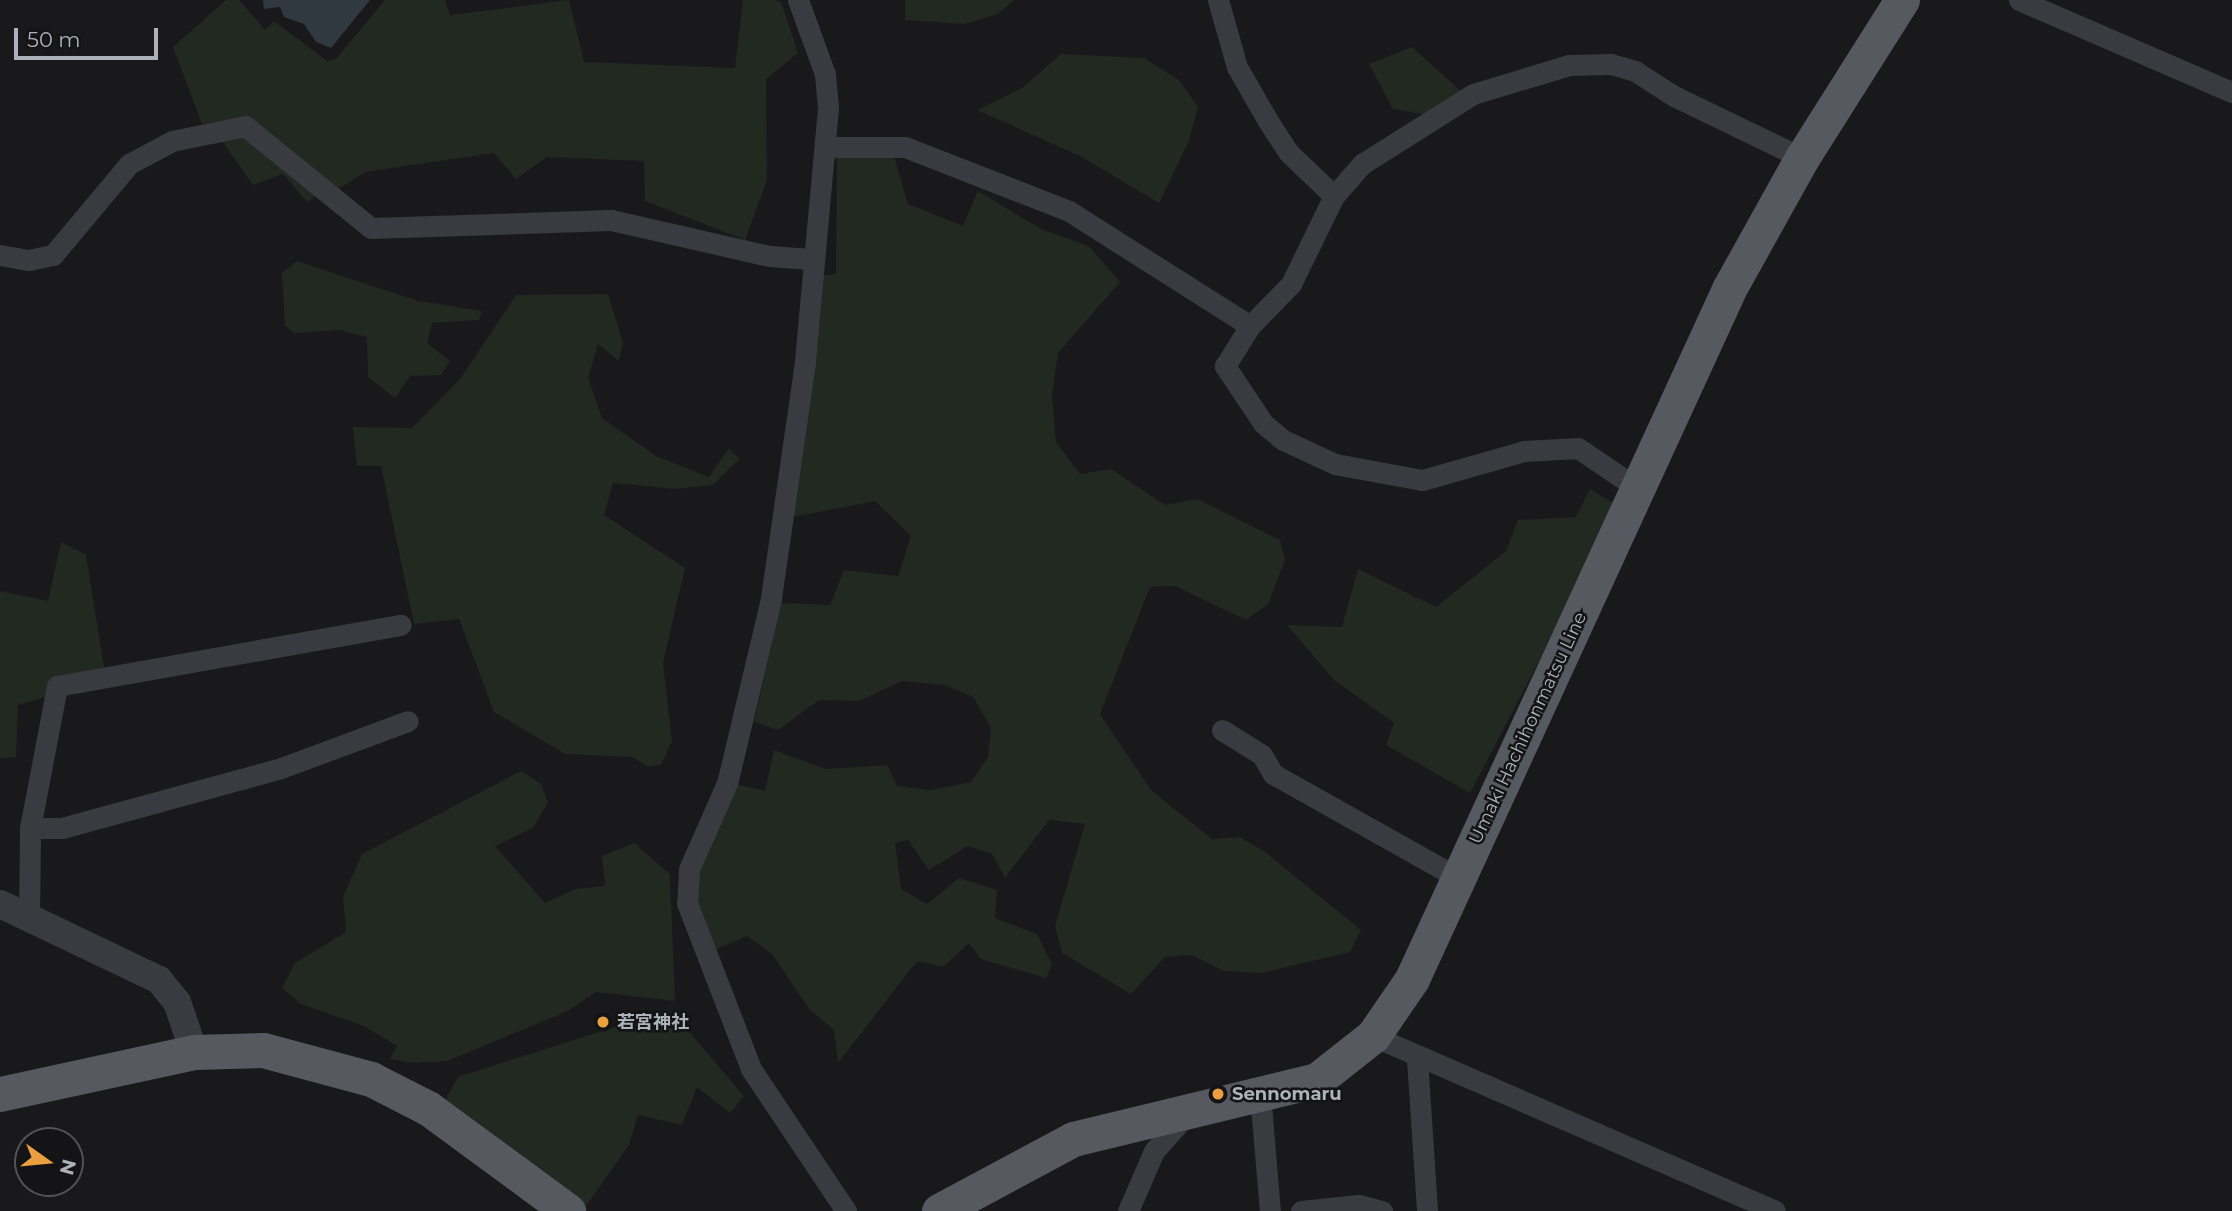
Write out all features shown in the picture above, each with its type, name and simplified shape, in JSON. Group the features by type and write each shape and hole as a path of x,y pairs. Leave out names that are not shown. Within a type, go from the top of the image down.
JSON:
{"main road":[{"name":"Umaki Hachihonmatsu Line","path":"939,1211 1073,1139 1317,1080 1373,1036 1412,979 1640,490 1729,289 1802,158 1902,0"},
{"path":"0,1094 194,1052 263,1050 371,1079 428,1108 568,1211"},
{"path":"0,1118 146,1077 194,1052"}],"street":[{"path":"798,0 825,74 826,147 810,259 805,362 771,599 727,783 689,869 687,904 751,1069 846,1211"},
{"path":"1218,0 1237,67 1268,121 1289,153 1334,196"},
{"path":"2019,0 2232,92"},
{"path":"1640,490 1578,447 1524,451 1422,480 1335,464 1299,449 1263,423 1230,379 1225,366 1250,326 1292,284 1334,196 1389,142 1473,94 1589,62 1635,71 1674,96 1802,158"},
{"path":"0,255 29,260 53,255 129,164 172,141 245,126 371,228 611,220 770,256 810,259"},
{"path":"826,147 905,147 1069,211 1250,326"},
{"path":"29,916 30,828 57,686 401,625"},
{"path":"30,828 62,828 281,768 408,721"},
{"path":"1222,730 1262,755 1273,774 1458,878"},
{"path":"0,904 159,980 177,1002 194,1052"},
{"path":"1373,1036 1417,1059 1746,1205 1775,1211"},
{"path":"1417,1059 1427,1211"},
{"path":"1260,1093 1270,1211"},
{"path":"1128,1211 1154,1151 1191,1110"},
{"path":"1301,1211 1359,1205 1382,1211"}],"shaded area":[{"path":"226,0 239,0 265,30 274,21 327,61 336,59 385,0 445,0 450,15 569,0 584,62 735,68 743,0 774,0 781,2 798,53 766,79 767,180 745,240 645,201 644,161 547,157 516,179 494,153 365,172 334,192 246,120 202,124 173,47"},
{"path":"263,0 370,0 331,48 316,42 304,24 284,17 280,7 264,9"},
{"path":"905,0 1014,0 998,14 964,24 905,20"},
{"path":"1412,47 1461,91 1423,114 1393,109 1369,64"},
{"path":"1061,54 1144,58 1179,80 1198,107 1188,143 1159,203 1080,156 977,110 1022,88"},
{"path":"245,130 320,193 307,202 283,174 253,185 220,138"},
{"path":"837,157 894,157 908,204 963,226 978,191 1041,229 1089,246 1120,282 1058,353 1052,396 1056,442 1080,474 1111,469 1165,505 1197,499 1280,540 1285,560 1268,604 1246,620 1175,586 1150,587 1100,714 1151,790 1212,839 1240,837 1265,852 1361,930 1350,952 1261,973 1224,971 1192,955 1165,957 1131,994 1062,953 1055,926 1085,824 1049,820 1005,878 992,854 968,846 929,870 908,840 895,843 901,889 927,904 959,878 997,890 995,918 1037,934 1052,965 1046,978 981,959 969,943 943,967 917,961 838,1063 834,1030 810,1010 772,954 747,936 714,950 695,905 698,867 731,783 765,791 774,750 825,769 887,765 897,786 931,790 971,782 988,757 991,728 973,697 945,685 902,681 859,701 819,700 778,730 754,722 781,603 830,605 844,570 898,576 911,536 875,501 788,518 818,276 836,274"},
{"path":"297,261 418,301 482,311 479,320 432,323 427,343 450,361 441,375 410,376 395,398 368,377 367,337 339,330 294,333 285,325 282,273"},
{"path":"608,294 623,343 619,361 598,344 588,378 602,418 656,456 709,477 729,448 739,459 713,485 676,489 613,483 604,515 685,568 663,663 672,741 661,765 646,766 633,757 565,754 494,712 459,619 414,624 381,466 357,466 353,427 412,428 460,379 516,295"},
{"path":"1590,489 1620,507 1470,793 1386,745 1394,723 1334,680 1287,625 1342,627 1358,569 1436,607 1506,551 1518,520 1576,517"},
{"path":"61,542 86,555 104,667 49,696 18,705 16,757 0,758 0,591 48,601"},
{"path":"521,771 541,784 548,802 533,828 495,846 545,903 575,889 605,886 602,856 634,843 670,874 675,1001 596,992 568,1011 447,1061 414,1063 390,1059 397,1046 364,1026 301,1004 282,988 295,963 346,932 343,897 362,854"},
{"path":"630,1022 685,1027 744,1096 730,1113 697,1087 682,1125 638,1115 629,1145 586,1206 443,1104 458,1077"}],"place":[{"name":"若宮神社","path":"603,1022"},
{"name":"Sennomaru","path":"1218,1094"}]}
